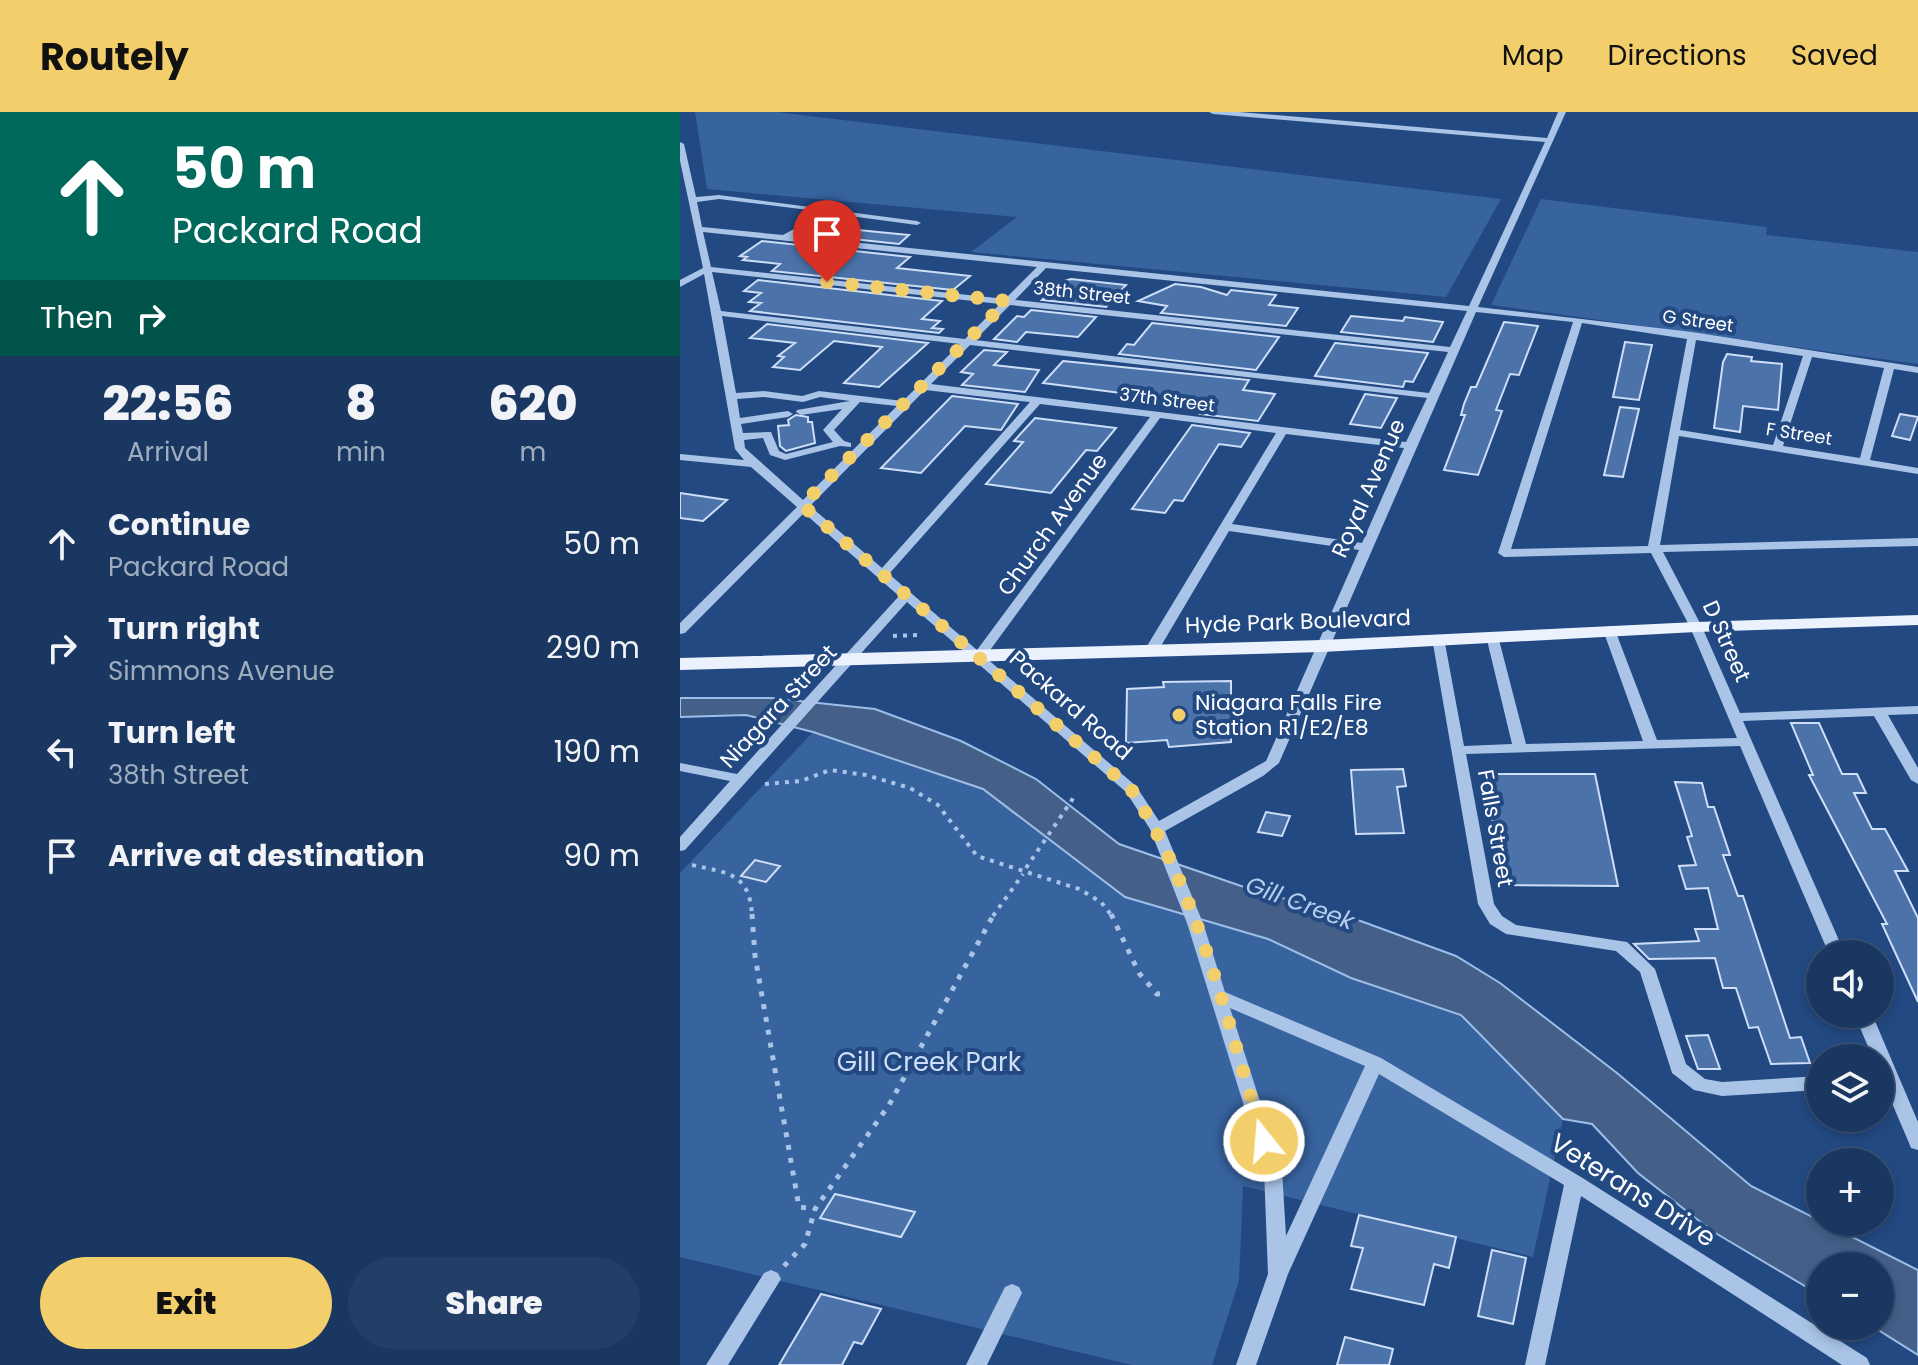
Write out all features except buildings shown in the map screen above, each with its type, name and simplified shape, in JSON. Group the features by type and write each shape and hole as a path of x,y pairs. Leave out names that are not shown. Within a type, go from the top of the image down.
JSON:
{"main road":[{"name":"Hyde Park Boulevard","path":"680,664 1322,646 1609,630 1918,620"}],"street":[{"path":"1213,112 1550,140"},
{"name":"Royal Avenue","path":"1157,829 1272,763 1365,547 1562,112"},
{"name":"Packard Road","path":"680,144 684,178 693,200 717,313 740,449 1131,789 1157,829 1169,856 1220,997"},
{"path":"693,200 719,197 917,223"},
{"path":"785,238 834,211"},
{"path":"680,213 694,214"},
{"name":"G Street","path":"697,229 1578,320 1918,370"},
{"path":"680,630 1044,265"},
{"path":"680,284 707,269"},
{"name":"38th Street","path":"707,269 1454,350"},
{"path":"717,313 1433,396"},
{"path":"1578,320 1504,553 1918,542"},
{"path":"1654,547 1692,335"},
{"path":"1777,448 1809,353"},
{"path":"1864,462 1890,365"},
{"name":"37th Street","path":"921,386 1410,446"},
{"path":"731,396 764,394 803,399 819,394 854,401 903,404"},
{"path":"883,574 1038,400"},
{"path":"801,412 854,401"},
{"path":"840,443 828,430 854,401"},
{"path":"736,422 788,414"},
{"name":"Church Avenue","path":"979,656 1157,415"},
{"path":"1151,651 1283,430"},
{"name":"F Street","path":"1674,432 1918,471"},
{"path":"738,437 767,434 774,453 785,457 840,443 859,448"},
{"path":"680,457 754,464"},
{"path":"1226,527 1365,547"},
{"name":"D Street","path":"1654,547 1696,627 1831,940"},
{"name":"Niagara Street","path":"680,846 907,595"},
{"path":"1609,630 1652,745"},
{"path":"1492,636 1520,748"},
{"name":"Falls Street","path":"1438,638 1486,904 1496,920 1512,930 1621,946 1647,969 1678,1068 1700,1085 1722,1089 1806,1084"},
{"path":"1735,717 1918,710"},
{"path":"1879,712 1918,780"},
{"path":"1458,750 1746,742"},
{"path":"680,767 742,779"},
{"path":"1220,997 1375,1063 1278,1274 1246,1365"},
{"path":"1220,997 1273,1170 1278,1274"},
{"name":"Veterans Drive","path":"1375,1063 1574,1182 1860,1365"},
{"path":"1894,1096 1918,1143"},
{"path":"1535,1365 1574,1182"},
{"path":"716,1365 771,1279"},
{"path":"976,1365 1012,1293"}],"path":[{"path":"883,636 919,635"},
{"path":"765,784 802,781 828,770 899,785 930,798 959,838 982,859 1064,884 1099,899 1120,924 1130,961 1144,985 1157,994 1168,993"},
{"path":"771,1279 805,1244 815,1209 889,1105 987,924 1074,797"},
{"path":"692,865 735,875 751,895 755,956 799,1207 815,1209"}],"green space":[{"path":"695,112 776,112 1501,199 1446,297 971,252 1017,217 707,189"},
{"path":"1541,199 1767,227 1766,235 1918,252 1918,364 1491,305"},
{"name":"Gill Creek Park","path":"813,732 983,789 1125,897 1268,939 1351,978 1461,1015 1563,1119 1533,1257 1243,1186 1239,1281 1212,1365 1132,1365 680,1257 680,873"}],"water":[{"name":"Gill Creek","path":"680,698 771,698 875,709 961,741 1036,779 1119,844 1247,888 1347,916 1456,956 1500,983 1617,1073 1751,1186 1806,1214 1806,1236 1850,1236 1882,1252 1806,1252 1806,1287 1712,1231 1638,1173 1592,1124 1563,1119 1461,1015 1351,978 1268,939 1125,897 983,789 813,732 746,715 680,717"},
{"path":"1894,1258 1918,1270 1918,1355 1894,1340"}],"place":[{"name":"Niagara Falls Fire Station R1/E2/E8","path":"1179,715"}],"route":[{"path":"827,282 1007,301 802,505 1131,789 1157,829 1195,923 1264,1141"}]}
